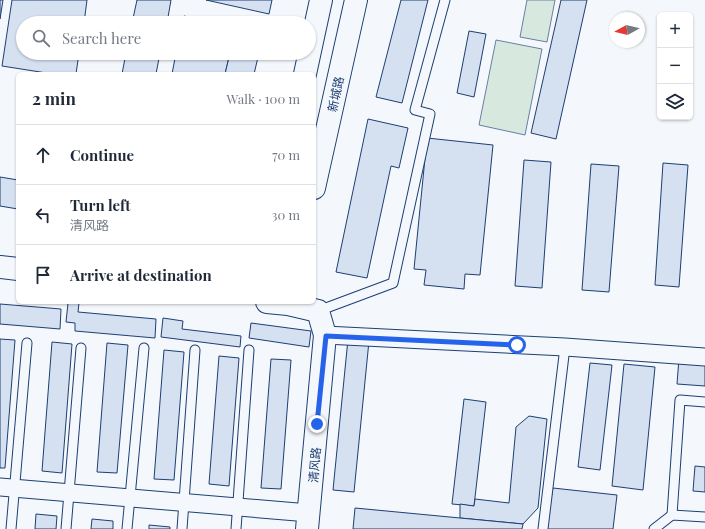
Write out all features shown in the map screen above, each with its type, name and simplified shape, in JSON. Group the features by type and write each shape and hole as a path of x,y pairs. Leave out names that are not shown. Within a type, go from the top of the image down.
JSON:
{"main road":[{"path":"316,23 321,0"},
{"name":"新城路","path":"316,179 356,0"},
{"path":"305,72 308,60"},
{"path":"0,267 16,269"},
{"path":"286,304 318,311"},
{"name":"清风路","path":"308,521 326,336 318,311"}],"street":[{"path":"326,336 565,348 705,357"},
{"path":"7,488 238,507 308,521"}],"lane":[{"path":"318,311 393,283 430,114 415,110 445,0"},
{"path":"11,529 7,488 27,343"},
{"path":"66,529 81,348"},
{"path":"127,529 144,348"},
{"path":"543,529 565,348"},
{"path":"182,529 195,350"},
{"path":"236,529 249,350"},
{"path":"672,514 680,400 705,402"},
{"path":"654,529 672,514 705,517"}],"shaded area":[{"path":"527,0 555,0 547,42 520,37"},
{"path":"496,40 542,49 525,135 479,125"}],"building":[{"path":"0,0 3,0 0,19"},
{"path":"12,0 87,0 85,16 16,16 16,60 78,60 76,72 40,72 2,66"},
{"path":"137,0 171,0 168,16 134,16"},
{"path":"206,0 272,0 269,14"},
{"path":"401,0 428,0 402,103 376,97"},
{"path":"561,0 587,0 556,139 531,133"},
{"path":"469,31 486,34 474,97 457,93"},
{"path":"125,60 159,60 156,72 122,72"},
{"path":"175,60 228,60 225,72 172,72"},
{"path":"228,60 257,60 254,72 225,72"},
{"path":"368,119 408,128 399,168 391,166 367,278 336,272"},
{"path":"427,138 493,145 480,275 465,274 464,289 424,285 426,270 414,269"},
{"path":"524,160 551,162 542,288 515,286"},
{"path":"663,163 688,165 679,287 655,285"},
{"path":"591,164 619,166 609,292 582,290"},
{"path":"0,177 16,180 16,209 0,206"},
{"path":"0,304 61,309 60,329 0,324"},
{"path":"68,304 79,304 78,312 156,319 155,338 75,331 75,323 66,322"},
{"path":"163,318 183,321 182,329 241,336 240,347 161,337"},
{"path":"251,323 311,331 309,347 249,338"},
{"path":"0,339 15,340 5,468 0,468"},
{"path":"348,339 369,341 354,492 333,490"},
{"path":"52,342 72,344 62,473 42,471"},
{"path":"107,343 128,345 117,473 97,472"},
{"path":"164,350 184,352 174,480 154,479"},
{"path":"219,356 239,358 229,486 209,484"},
{"path":"679,358 705,360 705,386 677,384"},
{"path":"271,359 291,360 281,489 261,488"},
{"path":"590,363 612,365 600,470 578,467"},
{"path":"624,364 655,367 643,490 612,486"},
{"path":"464,399 486,402 474,506 452,504"},
{"path":"529,416 547,419 538,508 523,524 460,518 460,504 474,506 475,499 509,503 516,427"},
{"path":"695,466 705,467 705,492 693,491"},
{"path":"553,488 617,495 613,529 545,529"},
{"path":"355,508 523,524 522,529 353,529"},
{"path":"36,514 57,516 56,529 35,529"},
{"path":"92,519 113,521 113,529 91,529"},
{"path":"149,525 170,527 170,529 149,529"}],"route":[{"path":"317,424 326,336 517,345"}]}
